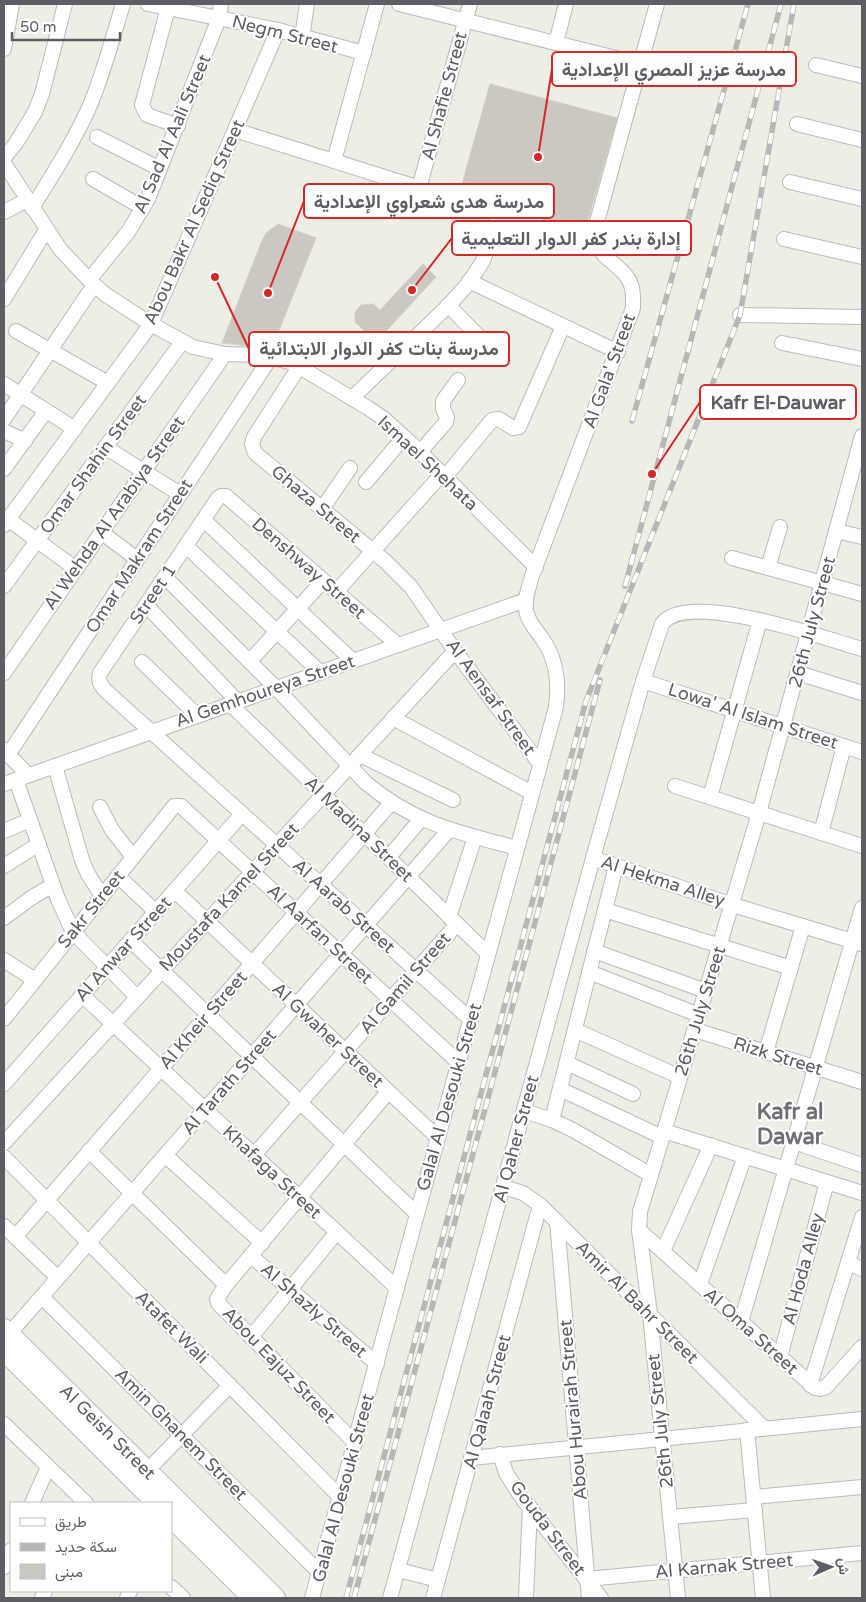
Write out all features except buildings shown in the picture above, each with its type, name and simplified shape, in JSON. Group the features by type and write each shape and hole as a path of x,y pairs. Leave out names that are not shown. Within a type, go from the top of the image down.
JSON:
{"main road":[{"name":"Al Geish Street","path":"5,1338 275,1598"},
{"name":"Al Geish Street","path":"5,1338 156,1502"},
{"path":"172,1518 253,1598"}],"street":[{"path":"4,49 6,22 12,4"},
{"path":"4,158 16,143 35,112 42,94 65,4"},
{"path":"4,212 30,204 71,144 102,75 123,4"},
{"name":"Negm Street","path":"148,4 169,6 278,30 364,53"},
{"name":"Al Sad Al Aali Street","path":"4,419 92,282 143,208 178,126 219,18 222,4"},
{"path":"302,37 307,4"},
{"path":"334,161 377,4"},
{"path":"399,4 640,64"},
{"name":"Al Shafie Street","path":"419,188 470,4"},
{"path":"556,43 566,4"},
{"path":"598,244 596,222 657,4"},
{"path":"169,6 142,105 147,115 178,126"},
{"name":"Abou Bakr Al Sediq Street","path":"6,522 150,324 278,30"},
{"path":"816,65 862,76"},
{"path":"797,124 862,140"},
{"path":"235,130 598,244"},
{"path":"97,137 160,169"},
{"name":"Ismael Shehata","path":"4,163 60,249 106,296 182,342 207,351 271,357 299,367 352,398 383,418 404,437 536,567"},
{"path":"94,179 143,208"},
{"path":"790,182 862,199"},
{"path":"352,398 448,305 469,281 482,261 499,213"},
{"path":"6,292 46,230"},
{"path":"784,239 862,257"},
{"name":"Al Gala' Street","path":"526,600 536,567 633,308 632,286 627,277 606,258 598,244"},
{"path":"469,281 618,352"},
{"path":"448,305 487,345"},
{"path":"740,315 862,317"},
{"path":"336,592 444,476 492,420 499,419 513,428 519,428 563,326"},
{"path":"16,331 108,383"},
{"name":"Omar Shahin Street","path":"4,586 182,342"},
{"path":"782,343 862,358"},
{"name":"Al Wehda Al Arabiya Street","path":"4,673 225,354"},
{"name":"Omar Makram Street","path":"6,752 271,357"},
{"name":"Ghaza Street","path":"299,367 254,436 252,448 255,453 393,568 411,587 442,630"},
{"path":"420,452 446,422 448,417 443,409 443,401 458,380"},
{"path":"4,384 75,429"},
{"path":"4,469 46,411"},
{"path":"4,431 25,441"},
{"name":"26th July Street","path":"678,1598 650,1314 639,1230 640,1212 733,905 784,726 836,531 858,470 862,436"},
{"path":"366,482 404,437"},
{"path":"104,447 180,494"},
{"path":"322,509 350,468"},
{"name":"Denshway Street","path":"218,498 226,496 398,645"},
{"name":"Street 1","path":"106,691 100,685 100,673 218,498"},
{"path":"204,520 353,660"},
{"path":"6,522 37,540 76,569"},
{"path":"768,568 780,527"},
{"path":"836,531 862,537"},
{"path":"101,532 137,559"},
{"path":"186,546 320,672"},
{"path":"732,558 862,594"},
{"path":"165,577 276,688 349,766 366,783 391,803 420,819 449,830 517,848"},
{"path":"250,662 324,581"},
{"name":"Al Gemhoureya Street","path":"16,780 526,600"},
{"name":"Galal Al Desouki Street","path":"312,1598 556,707 557,681 551,655 546,643 526,614 526,600"},
{"name":"Al Madina Street","path":"146,605 234,703 323,795 488,954"},
{"name":"Al Qaher Street","path":"390,1598 593,858 643,680 662,624 673,614 696,611 727,614 760,620 862,649"},
{"path":"710,797 760,620"},
{"name":"Al Aensaf Street","path":"442,630 455,651 540,764"},
{"name":"Moustafa Kamel Street","path":"4,1143 455,651"},
{"path":"142,662 197,716"},
{"path":"798,673 862,693"},
{"name":"Lowa' Al Islam Street","path":"643,680 862,752"},
{"name":"Al Aarab Street","path":"106,691 471,1020"},
{"path":"394,718 532,793"},
{"path":"821,833 844,746"},
{"path":"6,752 53,885 73,932 137,997"},
{"path":"360,755 453,800"},
{"path":"56,766 82,860 88,874 102,896"},
{"path":"675,786 862,846"},
{"name":"Al Kheir Street","path":"15,1237 391,803"},
{"name":"Sakr Street","path":"4,1019 174,806 181,806"},
{"name":"Al Aarfan Street","path":"181,806 458,1062"},
{"path":"100,807 112,830 133,857"},
{"name":"Al Anwar Street","path":"4,1084 242,814"},
{"path":"388,857 420,819"},
{"path":"4,831 30,820"},
{"name":"Al Tarath Street","path":"5,1338 449,830"},
{"name":"Al Gamil Street","path":"254,1155 416,971 453,921 475,836"},
{"path":"4,866 38,844"},
{"name":"Al Hekma Alley","path":"593,858 733,905 857,942"},
{"name":"Al Qaher Street","path":"552,1120 616,866"},
{"path":"118,876 156,912"},
{"path":"4,918 31,898 53,885"},
{"name":"Al Gwaher Street","path":"175,890 437,1137"},
{"path":"741,1322 816,1067 857,942 862,908"},
{"path":"605,910 791,968"},
{"path":"766,1052 803,926"},
{"path":"131,941 417,1214"},
{"path":"594,951 706,990"},
{"path":"4,960 35,980"},
{"path":"589,972 699,1015"},
{"name":"Khafaga Street","path":"82,995 397,1288"},
{"path":"575,1030 680,1077"},
{"name":"Rizk Street","path":"695,1030 862,1082"},
{"path":"567,1063 633,1094"},
{"path":"560,1089 663,1134 745,1156 862,1193"},
{"path":"89,1151 226,1285 388,1092"},
{"path":"524,1111 552,1120 584,1136 651,1175"},
{"path":"794,1142 862,1165"},
{"path":"663,1251 711,1146"},
{"path":"165,1155 262,1243"},
{"path":"700,1284 745,1156"},
{"name":"Atafet Wali","path":"4,1157 340,1497"},
{"name":"Al Hoda Alley","path":"780,1357 827,1182"},
{"name":"Amir Al Bahr Street","path":"503,1186 523,1193 540,1205 764,1428"},
{"name":"Al Qalaah Street","path":"433,1598 540,1205"},
{"path":"810,1385 862,1217"},
{"name":"Abou Hurairah Street","path":"557,1221 588,1598"},
{"path":"4,1226 58,1278"},
{"name":"Al Oma Street","path":"639,1230 810,1385 823,1389 862,1347"},
{"path":"251,1337 337,1232"},
{"name":"Al Shazly Street","path":"251,1256 377,1364"},
{"path":"848,1263 862,1269"},
{"name":"Abou Eajuz Street","path":"226,1285 217,1301 355,1443"},
{"name":"Amin Ghanem Street","path":"42,1297 319,1572"},
{"path":"146,1472 230,1385"},
{"path":"471,1458 576,1446 862,1419"},
{"path":"4,1424 83,1502"},
{"path":"747,1430 763,1598"},
{"name":"Gouda Street","path":"500,1454 506,1473 601,1598"},
{"path":"32,1502 48,1467"},
{"path":"670,1517 862,1487"},
{"path":"526,1598 530,1507"},
{"path":"4,1567 10,1553"},
{"name":"Al Karnak Street","path":"587,1579 862,1553"},
{"path":"398,1570 438,1580"}],"railway":[{"path":"632,421 748,4"},
{"path":"625,586 781,4"},
{"path":"346,1598 586,701 740,315 794,4"},
{"path":"354,1598 600,680"}],"place":[{"name":"مدرسة عزيز المصري الإعدادية","path":"538,157"},
{"name":"مدرسة بنات كفر الدوار الابتدائية","path":"215,277"},
{"name":"إدارة بندر كفر الدوار التعليمية","path":"412,290"},
{"name":"مدرسة هدى شعراوي الإعدادية","path":"268,293"},
{"name":"Kafr El-Dauwar","path":"652,474"}],"district":[{"name":"Kafr al Dawar","path":"790,1124"}]}
